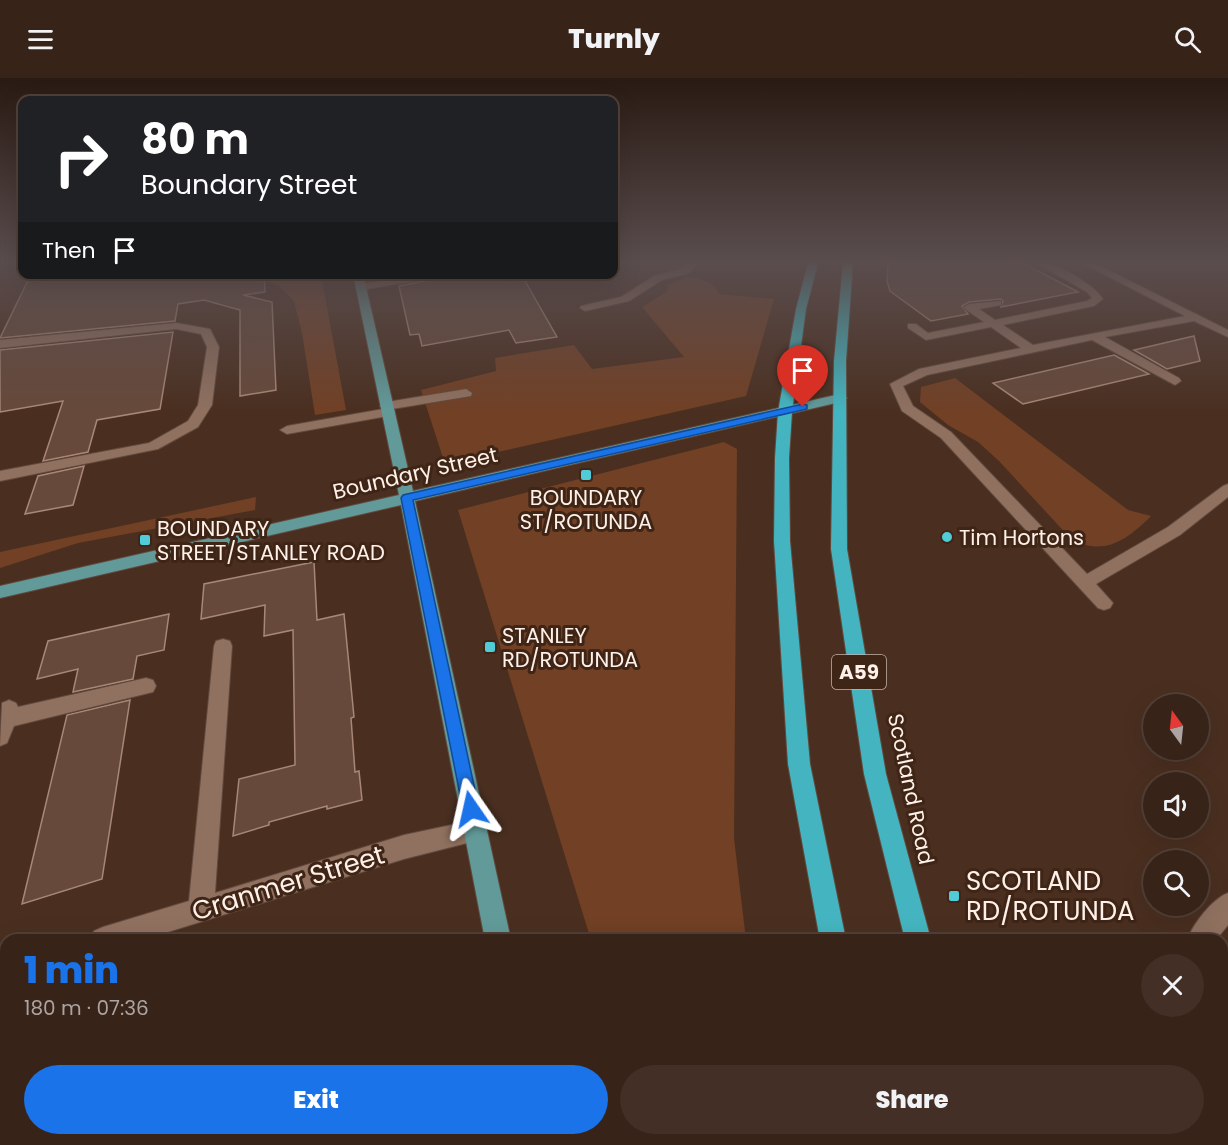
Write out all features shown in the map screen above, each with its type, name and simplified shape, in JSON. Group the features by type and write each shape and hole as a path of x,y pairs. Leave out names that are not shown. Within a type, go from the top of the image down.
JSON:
{"highway":[{"path":"800,313 785,412 782,458 782,541 799,764 832,934"},
{"name":"A59","path":"840,398 843,313"},
{"name":"Scotland Road","path":"840,398 838,549 875,774 916,934"}],"main road":[{"path":"366,313 407,498 497,934"},
{"name":"Boundary Street","path":"0,592 840,398"}],"street":[{"path":"978,313 1031,349"},
{"path":"912,326 926,337 1048,313"},
{"path":"1186,313 1228,334"},
{"path":"1104,603 946,435 907,408 896,384 923,372 1094,336 1196,318"},
{"path":"0,344 176,326 206,331 213,346 205,405 193,423 153,446 0,476"},
{"path":"1094,336 1175,381"},
{"path":"287,430 466,393"},
{"path":"1086,582 1174,531 1228,489"},
{"path":"201,910 223,646"},
{"path":"5,721 147,686"},
{"name":"Cranmer Street","path":"123,934 404,847 475,831"},
{"path":"1205,934 1228,905"}],"shaded area":[{"path":"297,313 328,313 346,410 315,415"},
{"path":"647,313 770,313 746,396 445,464 421,390 496,371 495,358 574,345 592,369 684,357"},
{"path":"955,378 1128,510 1151,516 1124,539 1104,546 1083,544 1071,539 999,461 978,442 948,425 920,402 921,387"},
{"path":"724,442 737,449 734,838 745,934 589,934 458,510"},
{"path":"256,497 255,510 78,543 0,568 0,552"}],"building":[{"path":"12,313 176,313 175,321 0,338"},
{"path":"240,313 272,313 276,390 240,396"},
{"path":"405,313 543,313 557,337 516,343 509,330 422,346 419,334 410,335"},
{"path":"920,313 968,314 931,321"},
{"path":"173,332 160,409 97,420 88,452 43,461 63,401 0,412 0,350"},
{"path":"1194,336 1200,361 1167,369 1134,350"},
{"path":"1114,355 1149,374 1023,404 993,383"},
{"path":"84,466 73,505 25,514 38,476"},
{"path":"314,562 317,620 344,614 354,717 351,718 355,772 359,771 362,800 327,809 327,806 269,822 269,825 233,836 239,779 295,765 293,630 264,636 265,605 201,619 204,584"},
{"path":"169,614 164,650 137,656 133,679 73,692 78,669 37,679 48,641"},
{"path":"130,700 102,879 22,904 67,715"}],"place":[{"name":"BOUNDARY ST/ROTUNDA","path":"586,475"},
{"name":"Tim Hortons","path":"947,537"},
{"name":"BOUNDARY STREET/STANLEY ROAD","path":"145,540"},
{"name":"STANLEY RD/ROTUNDA","path":"490,647"},
{"name":"SCOTLAND RD/ROTUNDA","path":"954,896"}],"route":[{"path":"471,809 407,498 803,407"}]}
